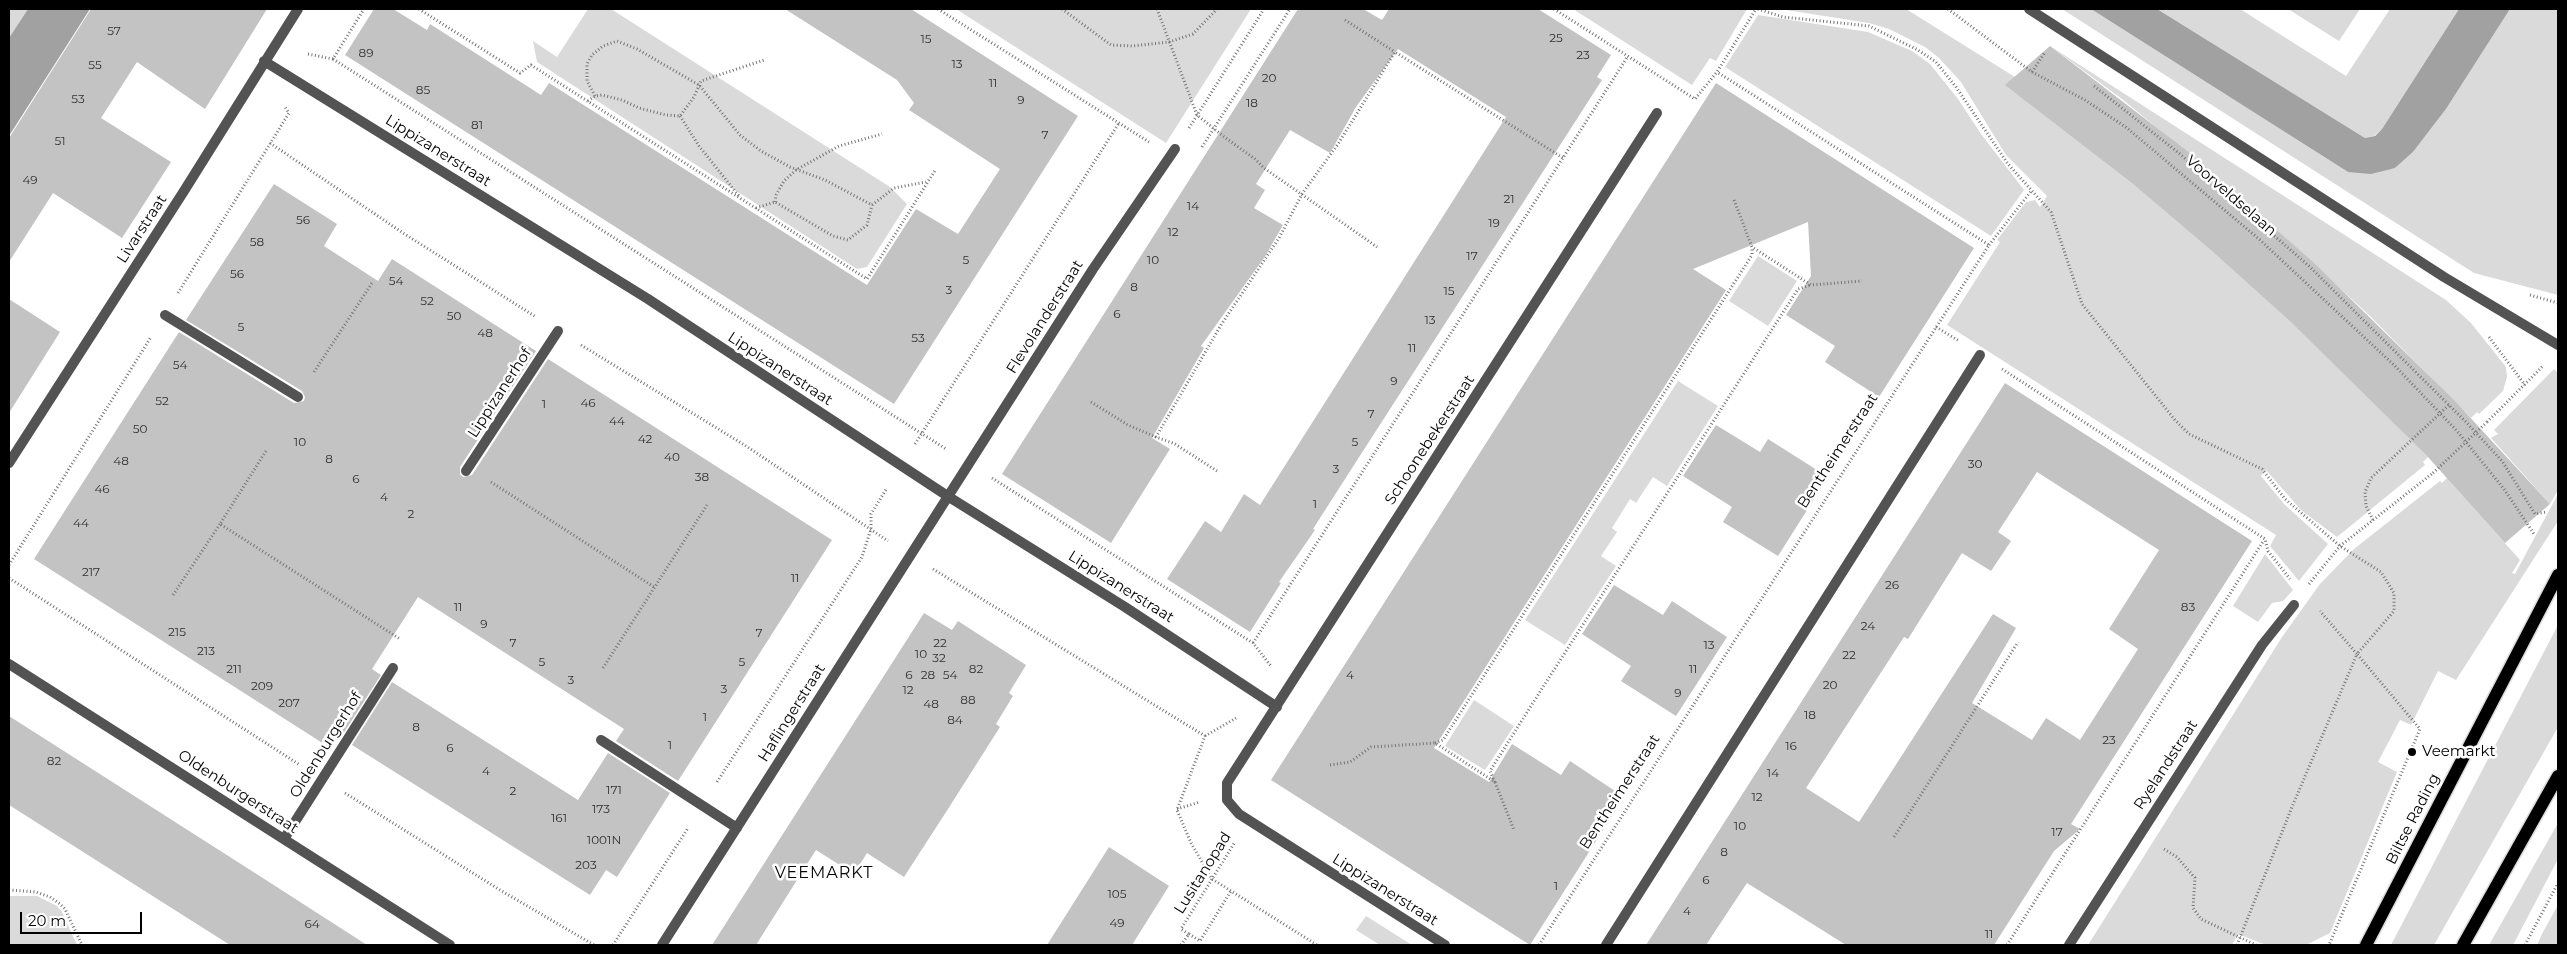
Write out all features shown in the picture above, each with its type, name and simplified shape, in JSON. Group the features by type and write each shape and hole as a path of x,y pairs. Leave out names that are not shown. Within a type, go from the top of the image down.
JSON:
{"main road":[{"name":"Biltse Rading","path":"2366,945 2558,575"},
{"path":"2463,945 2558,776"}],"street":[{"name":"Livarstraat","path":"9,464 189,184 298,9"},
{"path":"2029,9 2444,277 2558,345"},
{"name":"Lippizanerstraat","path":"264,61 648,300 901,466 1125,607 1277,707"},
{"name":"Schoonebekerstraat","path":"1227,783 1657,112"},
{"name":"Flevolanderstraat","path":"949,497 1093,269 1173,152"},
{"path":"165,315 298,397"},
{"name":"Lippizanerhof","path":"468,469 558,330"},
{"path":"1606,945 1980,355"},
{"name":"Haflingerstraat","path":"662,945 910,555 949,497"},
{"name":"Ryelandstraat","path":"2069,945 2262,645 2294,605"},
{"name":"Oldenburgerstraat","path":"9,664 450,945"},
{"name":"Oldenburgerhof","path":"284,839 392,668"},
{"path":"602,740 737,828"},
{"name":"Lippizanerstraat","path":"1227,783 1227,800 1238,814 1445,945"}],"path":[{"path":"333,59 364,9"},
{"path":"420,9 520,73 531,65 867,279 936,169"},
{"path":"938,9 1119,124 1173,152 1190,167 1290,9"},
{"path":"1062,9 1111,45 1169,42 1193,34 1217,9"},
{"path":"1157,9 1197,114 1214,129 1377,247"},
{"path":"1173,152 1264,9"},
{"path":"1554,9 1685,94 1695,98 1717,72 1757,9 1783,17 1870,26 1918,50 1936,62 1956,87 2008,164 2051,212 2082,304 2176,420 2189,434 2262,469 2285,499 2340,546 2381,572 2394,593 2394,611 2356,654 2292,807 2241,940 2237,945"},
{"name":"Voorveldselaan","path":"1948,9 2032,72 2085,100 2127,128 2260,240 2395,366 2440,413 2476,452 2534,534"},
{"path":"1346,20 1563,158"},
{"path":"595,96 587,81 587,64 592,55 603,46 616,41 637,49 699,85 740,135 761,151 796,170 825,180 872,205"},
{"path":"1156,437 1221,325 1279,238 1302,194 1338,144 1395,52"},
{"path":"2032,72 2045,52 2052,57"},
{"path":"9,566 289,113 279,98 306,54 333,59 1253,643 1628,56"},
{"path":"680,116 701,81 764,60"},
{"path":"1717,72 1989,245"},
{"path":"2090,83 2180,154 2266,227 2335,290 2450,404 2502,461 2535,514 2546,512"},
{"path":"588,101 595,96 602,95 622,100 639,108 666,115 680,116"},
{"path":"680,116 699,146 740,198"},
{"path":"613,945 862,557 871,529 871,514 1119,124"},
{"path":"775,202 780,188 796,170 839,146 882,134"},
{"path":"270,143 403,233 746,446 910,555 1205,736 1177,810 1191,844 1212,879 1317,945"},
{"path":"756,208 775,202 833,236 848,240 867,225 871,216 872,205 894,188 927,181"},
{"name":"Bentheimerstraat","path":"1539,945 1989,245 2032,190"},
{"path":"1330,766 1350,762 1371,747 1434,743 1443,740 1752,255 1752,247 1734,200"},
{"path":"1752,247 1811,285"},
{"path":"1514,830 1490,771 1543,687 1798,289 1811,285 1862,281"},
{"path":"314,372 372,282"},
{"path":"1936,327 2265,539 2268,551 2295,585 2303,591 2420,729 2329,945"},
{"path":"2294,605 2303,591 2340,546 2433,474 2545,364"},
{"path":"1090,402 1128,426 1175,444 1217,471"},
{"path":"2373,520 2366,506 2365,492 2371,478 2450,404"},
{"path":"173,596 266,451"},
{"path":"468,469 654,587"},
{"path":"603,668 706,505"},
{"path":"220,524 400,639"},
{"path":"2007,945 2265,539"},
{"path":"1894,836 2018,642"},
{"path":"1434,743 1494,782"},
{"name":"Lusitanopad","path":"1231,890 1200,941 1181,929 1249,821"},
{"path":"2140,834 2177,857 2189,869 2195,878 2193,908 2201,919 2241,940 2256,945"},
{"path":"2525,945 2558,883"},
{"path":"9,890 36,892 50,897 60,904 65,909 82,945"},
{"name":"Lusitanopad","path":"1181,945 1189,934"}],"shaded area":[{"path":"9,9 28,9 9,38"},
{"path":"28,9 90,9 9,136 9,38"},
{"path":"588,9 611,9 890,187 907,204 867,267 857,269 537,62 533,41 557,57"},
{"path":"956,9 1251,9 1166,143"},
{"path":"1573,9 1747,9 1716,61 1710,58 1692,85"},
{"path":"1780,9 1906,9 2023,82 2071,103 2428,457 2423,462 2425,465 2337,537 2301,510 2266,470 2261,476 2284,504 2328,544 2299,581 2270,546 2276,535 1947,325 2000,242 1997,240 2026,202 2035,200 2040,207 2047,196 2006,155 1961,82 1939,58 1925,47 1889,29 1869,23"},
{"path":"2062,9 2091,9 2348,172 2395,168 2413,152 2446,109 2510,9 2558,9 2558,295 2474,273"},
{"path":"2091,9 2157,9 2365,138 2375,136 2382,129 2459,9 2510,9 2446,109 2413,152 2395,168 2371,174 2348,172"},
{"path":"2157,9 2240,9 2346,76 2390,9 2459,9 2382,129 2374,136 2365,138"},
{"path":"2288,9 2360,9 2339,41"},
{"path":"1758,15 1868,32 1912,51 1930,64 1958,99 1981,134 2024,190 1991,236 1725,67"},
{"path":"2050,46 2446,300 2471,323 2506,367 2507,377 2503,391 2479,414 2477,412 2471,418 2368,314 2229,187 2122,99"},
{"path":"1758,256 1797,281 1768,326 1729,301"},
{"path":"2554,369 2558,373 2558,490 2550,504 2491,438 2498,434 2494,430"},
{"path":"1678,381 1718,406 1667,486 1653,477 1636,503 1630,499 1612,528 1617,532 1601,556 1616,566 1565,645 1525,620"},
{"path":"2447,478 2520,560 2512,573 2515,574 2558,494 2558,521 2456,680 2438,671 2411,725 2400,720 2378,762 2397,772 2330,933 2306,945 2266,945 2238,934 2232,945 2088,945 2282,637 2320,584 2354,549 2440,481 2442,483"},
{"path":"2265,554 2293,590 2283,601 2272,603 2258,622 2233,606"},
{"path":"2558,625 2558,727 2434,945 2391,945"},
{"path":"1474,700 1514,726 1485,770 1445,746"},
{"path":"2558,823 2558,859 2513,945 2489,945"},
{"path":"9,896 37,896 57,906 62,912 77,945 9,945"},
{"path":"2558,905 2558,945 2537,945 2543,932"},
{"path":"1366,916 1412,945 1380,945 1356,930"}],"building":[{"path":"91,9 267,9 205,109 137,62 101,118 171,162 122,238 53,193 9,262 9,138"},
{"path":"374,9 393,9 427,30 430,24 541,95 549,83 867,285 916,209 958,234 1000,169 909,110 914,103 897,80 785,9 911,9 1078,116 894,404 345,55"},
{"path":"1298,9 1363,9 1382,20 1389,9 1538,9 1611,55 1597,77 1602,80 1313,529 1315,530 1279,582 1281,583 1250,632 1167,579 1205,521 1221,532 1244,494 1260,505 1506,117 1398,49 1356,107 1330,153 1290,130 1256,184 1265,190 1254,208 1283,225 1266,255 1201,346 1204,348 1152,438 1170,449 1111,543 1002,474"},
{"path":"2050,46 2186,150 2313,262 2454,400 2550,504 2505,543 2428,457 2291,322 2211,250 2132,183 2005,85"},
{"path":"1716,83 1974,248 1879,397 1825,362 1835,346 1786,315 1811,276 1808,222 1693,269 1726,290 1434,748 1489,782 1512,744 1561,775 1570,761 1624,797 1530,945 1271,780"},
{"path":"274,184 337,224 324,246 378,281 392,259 536,351 460,467 460,474 463,477 472,475 548,359 832,540 678,781 616,741 624,729 418,597 372,669 381,675 341,737 332,732 324,744 34,559 179,332 294,403 304,401 305,397 302,391 186,320"},
{"path":"9,299 60,332 9,413"},
{"path":"2005,383 2252,541 2071,824 2080,829 2054,851 1994,945 1846,945 1747,883 1706,945 1646,945","holes":["2037,472 2159,550 2109,629 2138,649 2080,740 2046,718 2032,740 1972,703 2016,628 1993,614 1859,822 1806,788 1904,637 1908,639 1962,553 1991,571 2011,541 1998,532"]},
{"path":"1716,425 1760,452 1768,439 1828,477 1778,556 1723,522 1732,507 1683,476"},
{"path":"1614,585 1663,615 1672,601 1727,637 1676,716 1621,681 1631,666 1582,634"},
{"path":"924,613 952,630 958,621 1026,665 1009,693 1013,696 996,724 1000,727 948,809 904,877 867,853 854,874 816,850 756,945 712,945"},
{"path":"392,682 578,800 608,753 670,793 617,877 606,870 590,895 352,745"},
{"path":"9,716 367,945 230,945 9,805"},
{"path":"1109,847 1169,886 1132,945 1047,945"}],"place":[{"name":"Veemarkt","path":"2412,752"}],"district":[{"name":"VEEMARKT","path":"824,873"}]}
